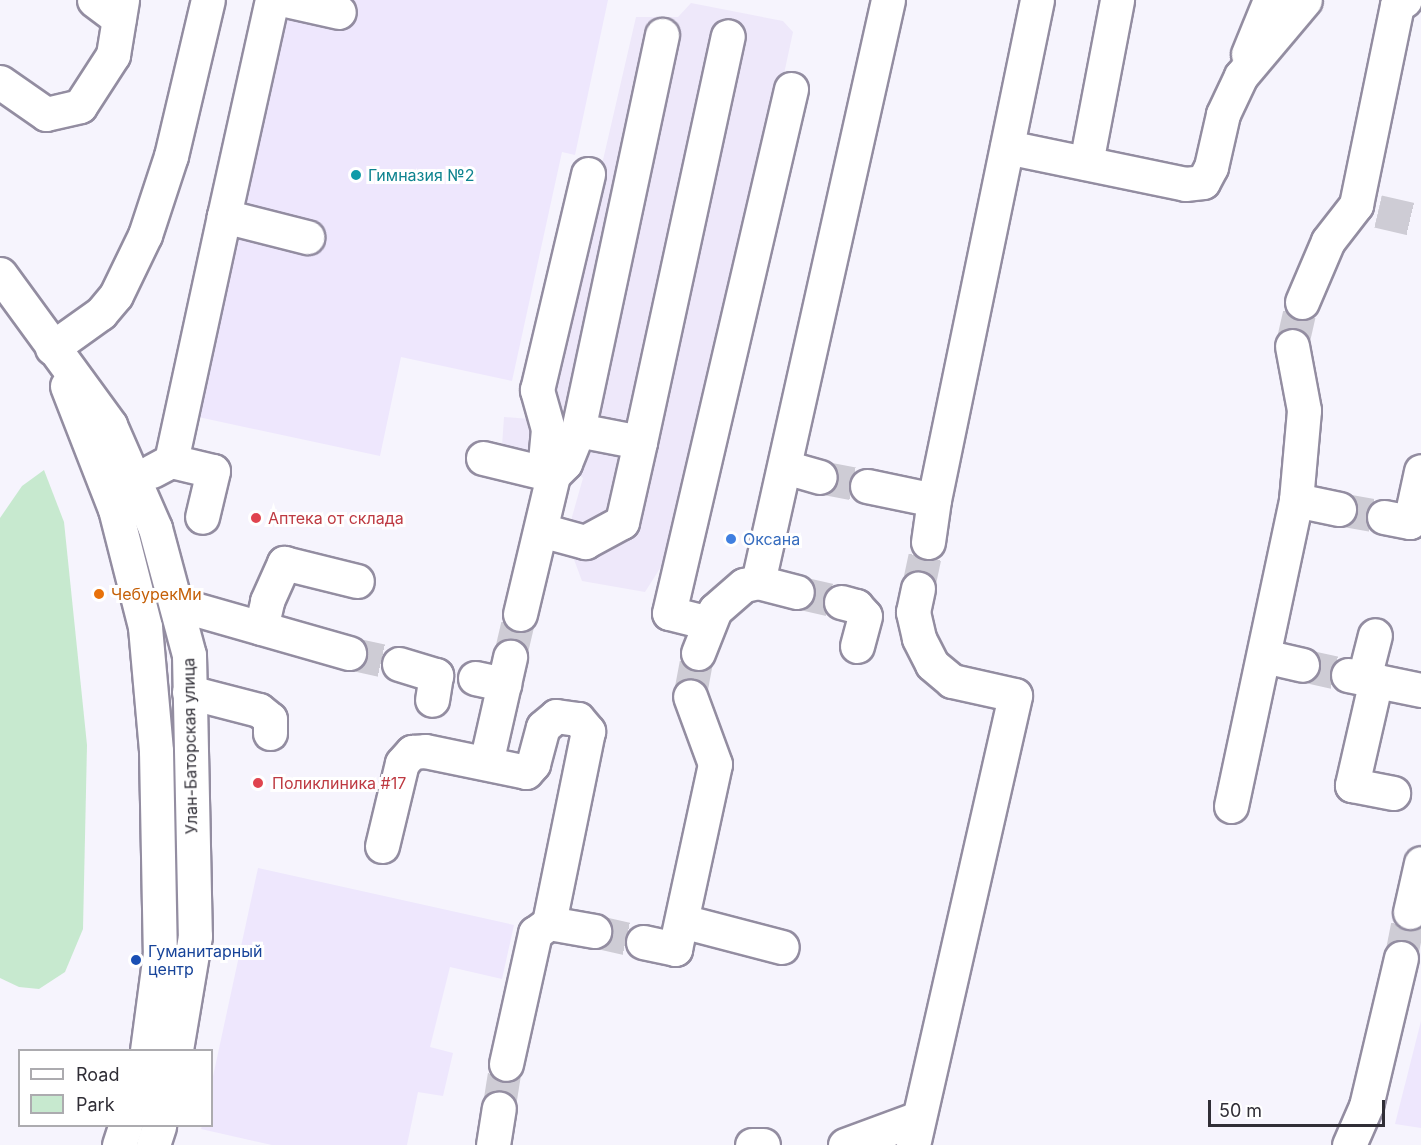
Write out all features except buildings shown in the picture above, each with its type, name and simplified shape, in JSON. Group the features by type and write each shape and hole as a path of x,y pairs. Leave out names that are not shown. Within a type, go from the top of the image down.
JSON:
{"street":[{"path":"147,1049 160,953 156,751 146,627 115,510 52,348 101,313 116,295 145,235 171,156 208,0"},
{"path":"171,461 272,0"},
{"path":"285,0 339,12"},
{"path":"758,582 888,0"},
{"path":"928,542 934,500 1037,0"},
{"path":"1086,163 1118,0"},
{"path":"1007,147 1185,184 1203,182 1211,167 1223,114 1241,76 1270,0"},
{"path":"1241,76 1305,0"},
{"path":"1302,302 1328,242 1367,208 1397,5 1406,0"},
{"path":"0,82 46,114 80,106 113,55 112,6"},
{"path":"483,458 549,474 565,463 578,430 662,35"},
{"path":"540,530 585,542 622,522 728,36"},
{"path":"791,89 669,613 703,638 715,610 744,585 758,582 797,592"},
{"path":"520,614 540,530 549,474 548,429 537,390 588,174"},
{"path":"224,216 307,237"},
{"name":"Улан-Баторская улица","path":"0,274 52,348 111,425 155,528 189,655 195,936 176,1049"},
{"path":"1232,806 1296,500 1304,410 1292,346"},
{"path":"578,430 640,442"},
{"path":"134,480 171,461 213,471 202,517"},
{"path":"785,467 820,477"},
{"path":"1384,517 1410,522 1421,471"},
{"path":"867,486 934,500"},
{"path":"1296,500 1339,508"},
{"path":"261,628 267,601 284,563 357,581"},
{"path":"845,1145 916,1131 1015,695 952,681 932,664 919,638 913,612 918,589"},
{"path":"841,602 856,606 866,616 857,646"},
{"path":"177,604 349,653"},
{"path":"1375,635 1363,678 1352,785 1393,793"},
{"path":"1264,656 1302,665"},
{"path":"399,664 436,675 432,700"},
{"path":"486,764 496,673"},
{"path":"1363,678 1421,690"},
{"path":"189,692 259,710 270,719 278,731"},
{"path":"643,942 675,949 715,764 690,696"},
{"path":"382,846 402,763 412,752 526,772 533,764 543,727 556,716 578,719 588,731 549,923 535,933 506,1064"},
{"path":"1410,912 1421,863"},
{"path":"682,921 782,946"},
{"path":"549,923 594,931"},
{"path":"1349,1145 1366,1106 1401,958"},
{"path":"493,1145 499,1108"},
{"path":"120,1145 124,1127"},
{"path":"153,1145 158,1127"},
{"path":"752,1145 764,1145"}],"shaded area":[{"path":"264,0 608,0 575,155 562,152 512,381 401,357 380,456 175,412"},
{"path":"691,3 783,21 793,32 701,460 673,548 645,592 582,581 566,538 583,478 565,463 502,446 504,417 543,420 636,17 678,17"},
{"path":"258,868 514,925 502,979 450,967 430,1047 453,1053 443,1096 418,1092 407,1145 272,1145 201,1129 202,1127 213,1127 213,1076"},
{"path":"1421,1021 1421,1128 1395,1124"}],"green space":[{"path":"44,470 64,522 87,745 83,929 65,972 39,989 19,987 0,978 0,518 22,486"}],"tunnel":[{"path":"1378,211 1421,221"},
{"path":"1292,346 1302,302"},
{"path":"820,477 867,486"},
{"path":"1339,509 1384,517"},
{"path":"918,589 928,542"},
{"path":"797,592 841,602"},
{"path":"510,657 520,614"},
{"path":"349,653 399,664"},
{"path":"690,696 698,653"},
{"path":"1302,665 1348,675"},
{"path":"1401,958 1410,912"},
{"path":"594,931 643,942"},
{"path":"499,1108 506,1064"}],"place":[{"name":"Гимназия №2","path":"356,175"},
{"name":"Аптека от склада","path":"256,518"},
{"name":"Оксана","path":"731,539"},
{"name":"ЧебурекМи","path":"99,594"},
{"name":"Поликлиника #17","path":"258,783"},
{"name":"Гуманитарный центр","path":"136,960"}]}
